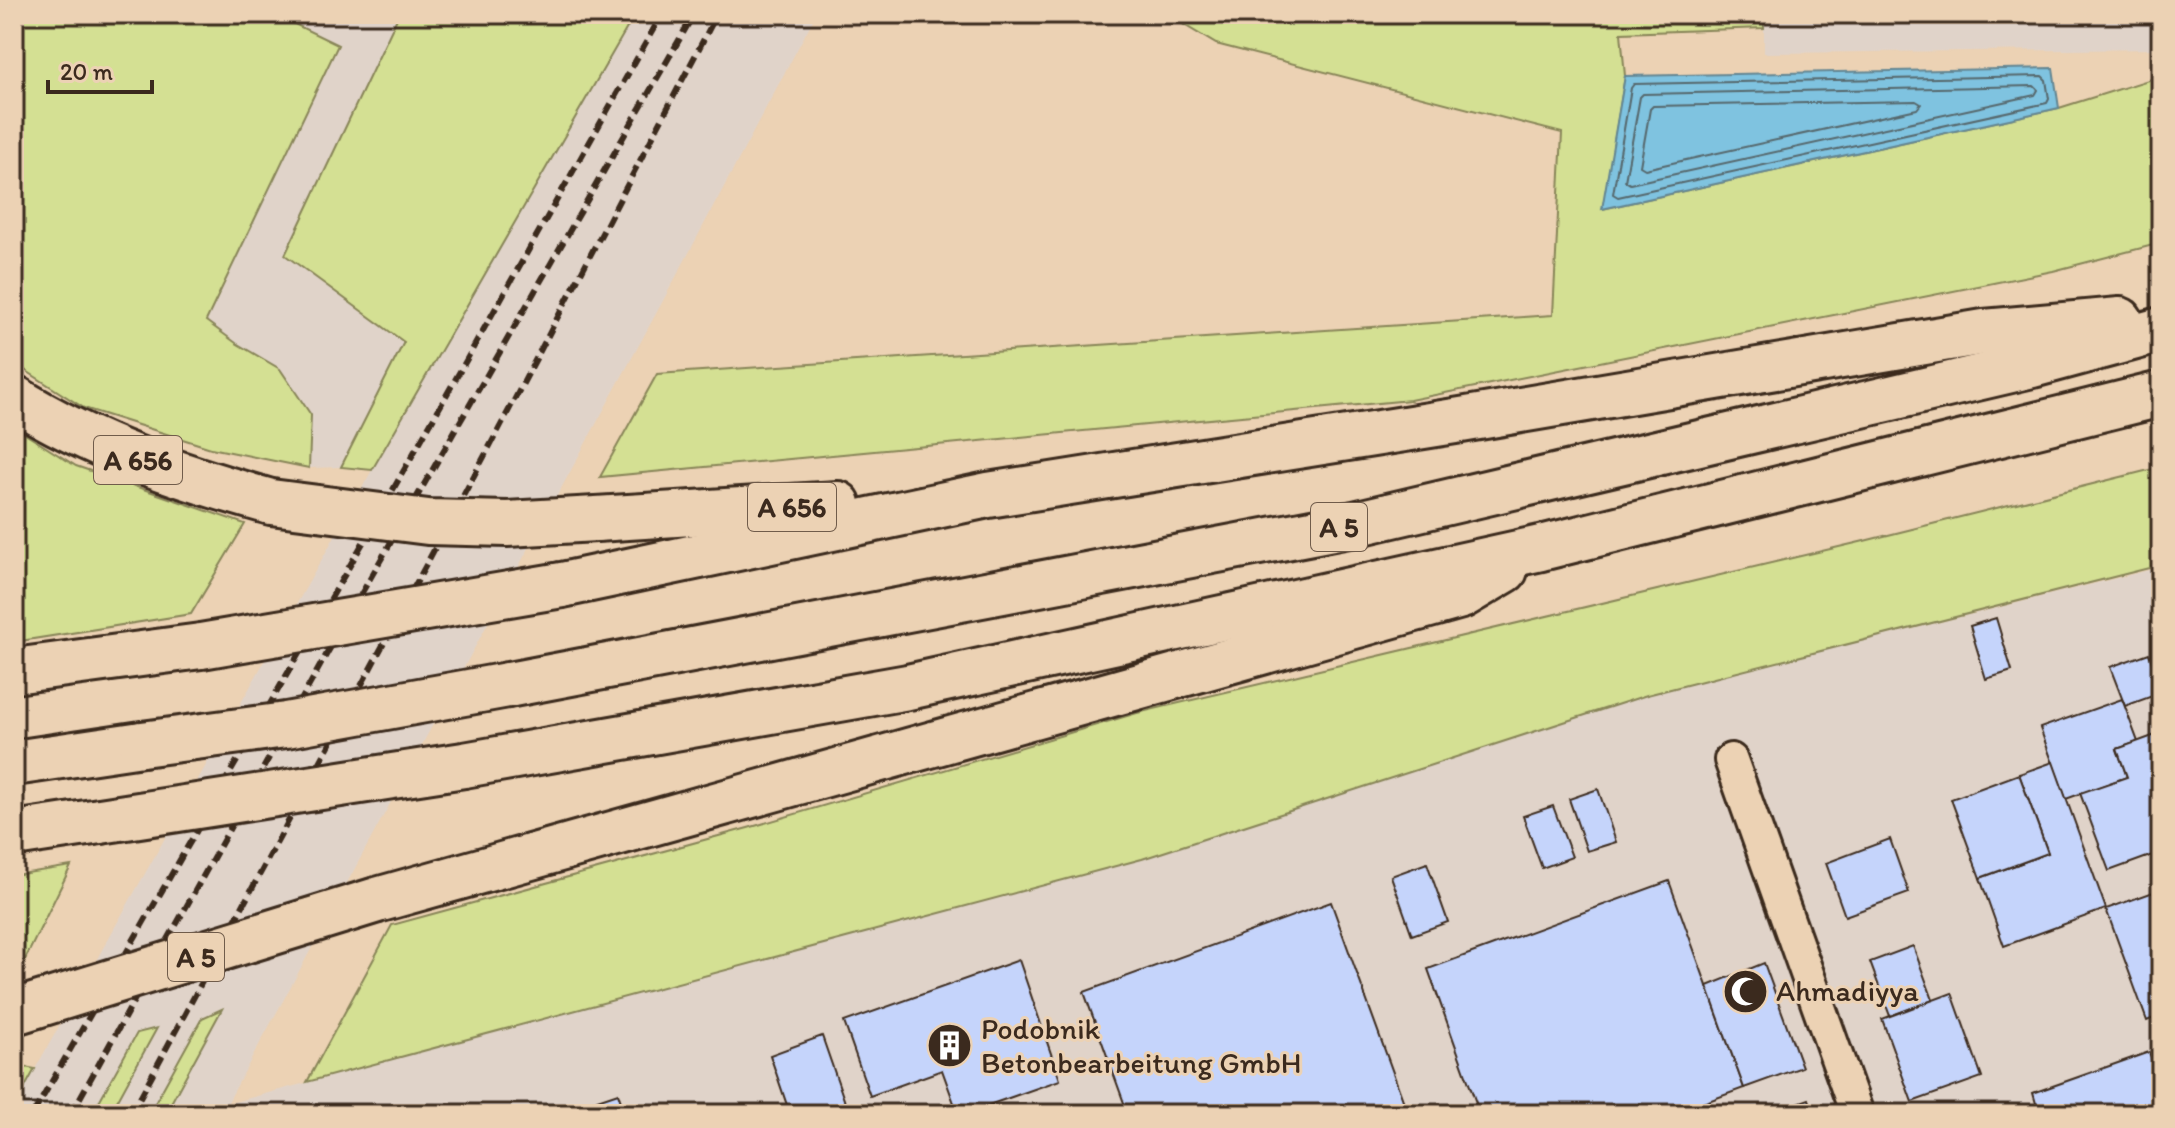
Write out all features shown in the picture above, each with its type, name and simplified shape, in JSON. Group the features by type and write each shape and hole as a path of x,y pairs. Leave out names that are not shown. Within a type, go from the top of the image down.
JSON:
{"highway":[{"path":"14,671 201,646 562,585 988,495 1984,332 2161,316"},
{"name":"A 5","path":"14,763 286,725 1354,524 2032,365 2161,330"},
{"name":"A 5","path":"14,834 464,765 908,687 1541,548 2161,394"},
{"name":"A 656","path":"14,398 120,454 194,481 271,502 428,522 507,524 988,495"},
{"name":"A 5","path":"14,1012 377,900 1461,596 1541,548"}],"street":[{"path":"1731,760 1857,1114"}],"shaded area":[{"path":"14,14 399,14 285,255 404,342 341,467 309,468 211,448 84,408 14,363"},
{"path":"635,14 816,14 227,1104 1142,859 1647,695 2161,567 2161,1114 14,1114 14,1107 35,1069 425,376"},
{"path":"1764,14 2161,14 2161,49 1764,53"}],"green space":[{"path":"14,14 274,14 338,45 206,321 280,369 311,415 309,468 211,448 84,408 14,363"},
{"path":"399,14 635,14 372,470 341,467 404,342 285,255"},
{"path":"1166,14 1764,14 1764,28 1621,33 1625,76 1603,209 2059,108 2161,76 2161,243 2053,271 1410,400 600,477 657,374 1553,315 1562,133 1216,44"},
{"path":"14,427 76,466 245,524 191,614 14,642"},
{"path":"2161,467 2161,565 1647,695 1142,859 307,1082 392,925 748,828 1137,713 1860,542"},
{"path":"71,866 14,982 14,875"},
{"path":"222,1009 165,1114 149,1114 202,1018"},
{"path":"157,1028 110,1114 92,1114 137,1033"},
{"path":"14,1065 35,1069 14,1107"},
{"path":"402,1104 405,1114 326,1114"}],"water":[{"path":"2053,68 2059,108 1602,209 1625,76"}],"building":[{"path":"1996,618 2012,671 1986,679 1970,626"},
{"path":"2149,653 2161,693 2125,706 2110,667"},
{"path":"2122,699 2138,742 2117,749 2127,777 2066,799 2040,728"},
{"path":"2161,733 2161,852 2109,871 2080,793 2127,777 2117,749"},
{"path":"2053,762 2106,909 2004,946 1980,878 2048,853 2019,774"},
{"path":"2019,774 2048,853 1980,878 1951,799"},
{"path":"1598,789 1616,842 1587,851 1569,799"},
{"path":"1553,806 1572,857 1542,868 1523,816"},
{"path":"1890,839 1909,893 1845,916 1826,863"},
{"path":"1427,863 1448,922 1412,935 1391,876"},
{"path":"1669,881 1744,1088 1673,1114 1480,1114 1428,969"},
{"path":"2159,890 2161,1015 2147,1021 2106,909"},
{"path":"1331,902 1408,1114 1128,1114 1084,992"},
{"path":"1913,946 1933,1000 1890,1016 1870,962"},
{"name":"Podobnik Betonbearbeitung GmbH","path":"1019,960 1060,1080 963,1114 958,1114 942,1070 870,1096 844,1022"},
{"path":"1764,963 1802,1067 1744,1088 1707,986"},
{"path":"1952,993 1982,1077 1912,1102 1882,1019"},
{"path":"822,1036 849,1114 790,1114 770,1055"},
{"path":"2149,1052 2161,1084 2161,1114 2039,1114 2033,1093"},
{"path":"618,1093 625,1114 559,1113"},
{"path":"1809,1099 1814,1114 1766,1114"}],"railway":[{"path":"33,1114 360,548 662,14"},
{"path":"71,1114 325,657 694,14"},
{"path":"131,1114 499,429 717,14"}],"place":[{"name":"Ahmadiyya","path":"1745,991"},
{"name":"Podobnik Betonbearbeitung GmbH","path":"950,1046"}]}
